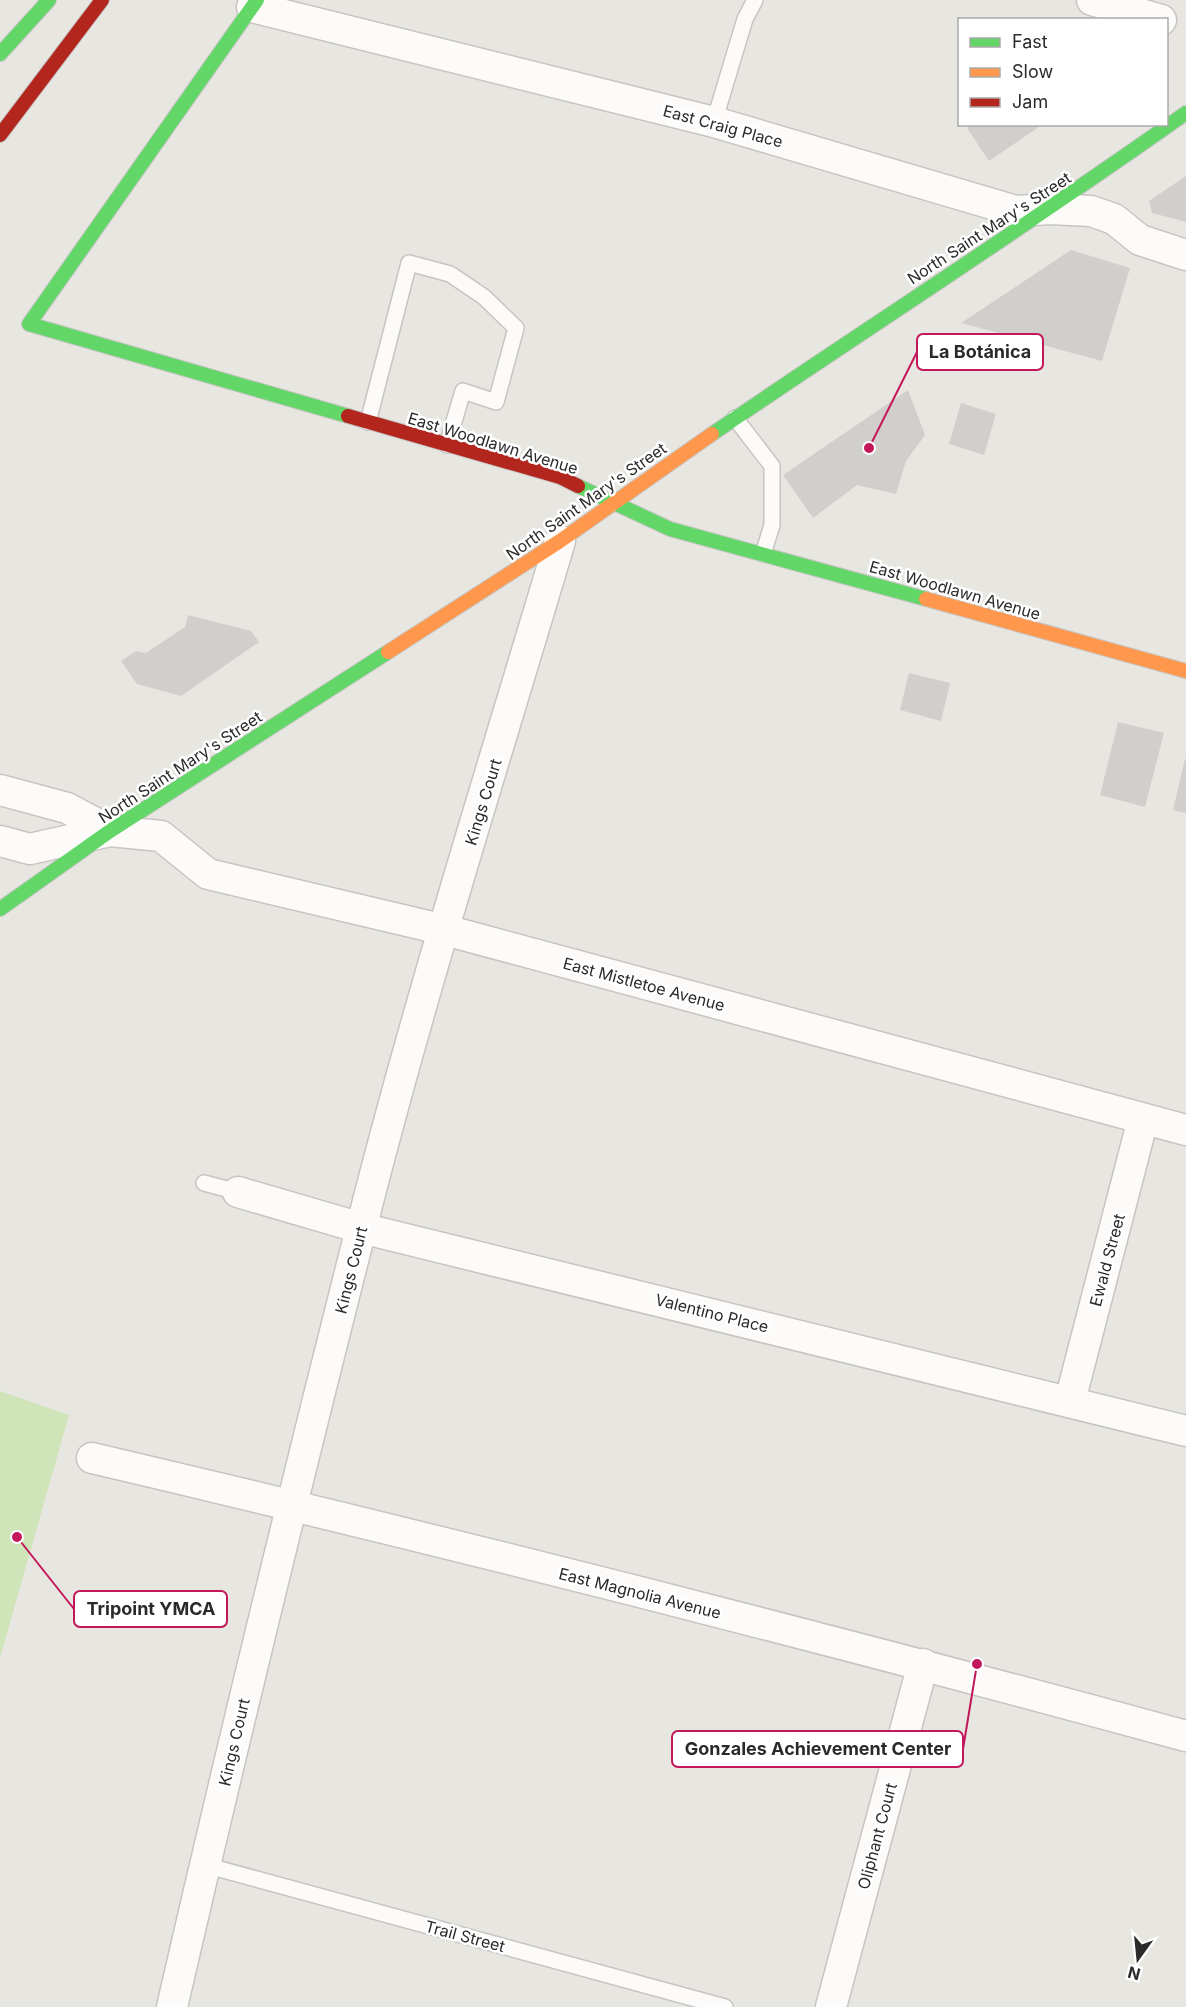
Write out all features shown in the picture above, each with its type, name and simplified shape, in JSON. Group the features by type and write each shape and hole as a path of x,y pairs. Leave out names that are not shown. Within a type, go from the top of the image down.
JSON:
{"main road":[{"path":"0,54 49,0"},
{"path":"0,135 102,0"},
{"name":"East Woodlawn Avenue","path":"255,3 29,324 560,477 670,529 1186,672"},
{"name":"North Saint Mary's Street","path":"1168,125 1186,112"},
{"name":"North Saint Mary's Street","path":"0,909 110,831 560,541 613,502 869,327 1051,209 1167,126"}],"street":[{"path":"1092,0 1154,18"},
{"name":"East Craig Place","path":"255,3 714,122 1016,211 1051,209 1091,211 1114,219 1140,240 1186,255"},
{"path":"1168,21 1186,27"},
{"name":"Kings Court","path":"172,2007 291,1504 361,1228 445,930 560,541"},
{"path":"0,790 67,808 110,831"},
{"path":"0,841 30,849 110,831"},
{"name":"East Mistletoe Avenue","path":"110,831 161,836 208,874 445,930 1186,1131"},
{"name":"Ewald Street","path":"1070,1401 1143,1119"},
{"name":"Valentino Place","path":"238,1192 361,1228 1186,1431"},
{"name":"East Magnolia Avenue","path":"92,1458 291,1504 923,1664 1186,1736"},
{"name":"Oliphant Court","path":"831,2007 923,1664"}],"lane":[{"path":"714,122 745,19 755,0"},
{"path":"368,422 409,263 450,274 484,297 516,328 496,402 463,391 447,445"},
{"path":"735,418 772,466 772,525 764,554"},
{"path":"204,1183 238,1192"},
{"name":"Trail Street","path":"205,1865 725,2007"}],"green space":[{"path":"0,1391 69,1415 0,1658"}],"building":[{"path":"970,126 1040,126 989,161 967,128"},
{"path":"1186,176 1186,222 1152,213 1149,201"},
{"path":"1071,250 1130,268 1102,361 961,323"},
{"path":"908,390 925,435 906,461 896,494 857,485 813,518 783,475"},
{"path":"961,403 996,414 984,455 949,444"},
{"path":"188,615 251,631 259,642 181,696 137,684 121,661 136,651 146,653 185,627"},
{"path":"909,673 950,683 941,721 900,710"},
{"path":"1118,722 1164,733 1145,807 1100,795"},
{"path":"1186,759 1186,813 1173,810"}],"traffic: fast":[{"path":"0,54 49,0"},
{"path":"257,0 29,324 348,416"},
{"path":"1168,126 1186,113"},
{"path":"712,434 1167,126"},
{"path":"578,486 670,529 926,599"},
{"path":"0,909 110,831 388,652"}],"traffic: slow":[{"path":"388,652 560,541 712,434"},
{"path":"926,599 1186,671"}],"traffic: jam":[{"path":"0,135 102,0"},
{"path":"348,416 560,477 578,486"}],"place":[{"name":"La Botánica","path":"869,448"},
{"name":"Tripoint YMCA","path":"17,1537"},
{"name":"Gonzales Achievement Center","path":"977,1664"}]}
